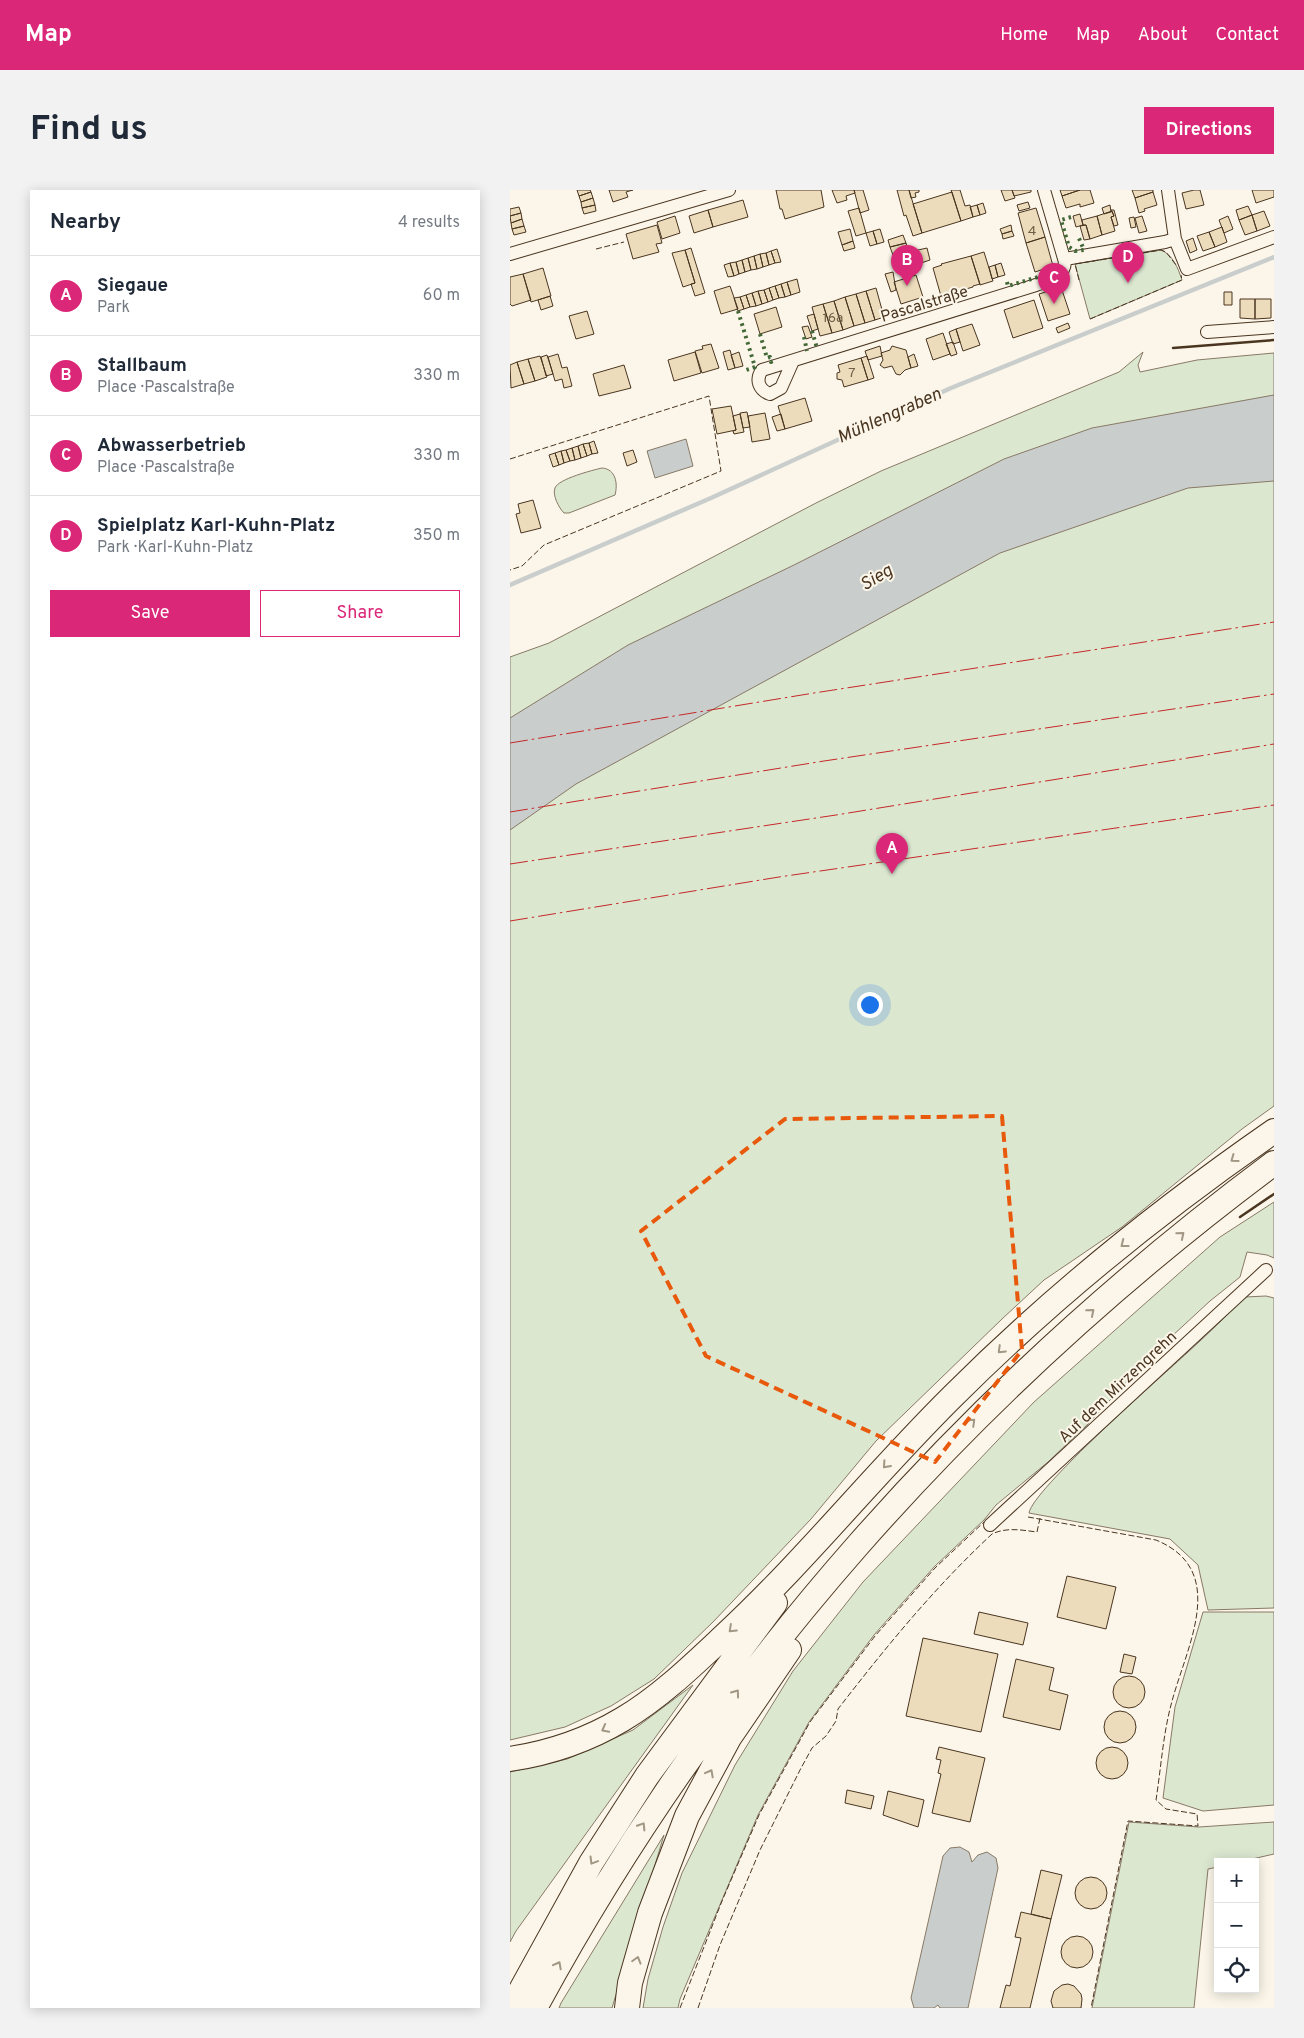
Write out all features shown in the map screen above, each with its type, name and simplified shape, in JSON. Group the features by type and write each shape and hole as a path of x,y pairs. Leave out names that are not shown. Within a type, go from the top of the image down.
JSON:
{"highway":[{"path":"510,1759 558,1749 591,1736 623,1719 652,1699 740,1622 828,1532 889,1462 960,1389 1020,1332 1190,1191 1274,1131"},
{"path":"535,2008 570,1942 646,1820 739,1688 835,1569 938,1456 1039,1357 1136,1272 1215,1207 1274,1163"},
{"path":"627,2008 630,1983 650,1913 687,1816 729,1738 783,1658 938,1456"},
{"path":"511,2008 591,1863 647,1776 828,1532"}],"street":[{"path":"510,254 729,190"},
{"path":"1044,190 1065,259 1175,239"},
{"path":"1168,190 1175,239 1187,269 1274,236"},
{"name":"Pascalstraße","path":"794,361 1054,279 1065,267 1065,259"},
{"path":"1207,332 1274,327"},
{"name":"Auf dem Mirzengrehn","path":"990,1525 1266,1270"}],"highlighted area":[{"path":"1002,1116 1022,1350 935,1462 706,1356 641,1231 785,1119"}],"green space":[{"path":"1161,250 1172,259 1182,280 1090,319 1075,264"},
{"path":"1143,352 1138,365 1140,372 1197,360 1274,353 1274,1106 1242,1129 1122,1227 1044,1280 876,1441 811,1519 713,1622 654,1679 611,1706 565,1727 510,1740 510,657 549,643 881,471 1119,372"},
{"path":"602,468 610,471 615,478 615,495 569,513 564,513 555,498 555,488 562,481 576,475"},
{"path":"1274,1202 1274,1258 1247,1252 1240,1277 1210,1301 1171,1337 1088,1424 1048,1462 996,1505 984,1520 934,1567 874,1635 809,1722 758,1815 680,1999 678,2008 643,2008 648,1979 663,1927 682,1873 735,1765 793,1671 863,1582 1034,1402 1220,1237"},
{"path":"1266,1296 1274,1298 1274,1608 1208,1610 1198,1565 1170,1539 1029,1513 1036,1500 1074,1458 1245,1297"},
{"path":"1203,1612 1274,1612 1274,1805 1203,1811 1163,1798 1175,1707"},
{"path":"693,1685 510,1942 510,1772 567,1759 633,1730"},
{"path":"1129,1822 1199,1827 1274,1822 1274,1854 1256,1858 1214,1858 1214,1868 1208,1869 1194,2008 1092,2008"},
{"path":"664,1835 612,2008 559,2008 561,2003"}],"water":[{"name":"Sieg","path":"1274,395 1274,481 1188,488 1000,553 576,784 510,830 510,718 628,645 794,565 1004,459 1092,428"},
{"path":"686,439 693,466 655,478 647,451"},
{"path":"960,1847 969,1852 972,1862 978,1855 987,1852 996,1858 998,1868 968,2008 940,2008 938,2005 934,2008 914,2008 911,1998 943,1856 950,1848"}],"building":[{"path":"577,190 590,190 591,192 579,196"},
{"path":"609,190 633,190 626,192 628,197 613,202"},
{"path":"776,190 821,190 824,207 785,219 782,209 780,209"},
{"path":"832,190 854,190 855,193 846,196 847,200 837,203"},
{"path":"854,190 863,190 869,210 860,213"},
{"path":"897,190 909,190 922,233 913,236 906,215 904,216"},
{"path":"909,190 919,190 919,192 915,193 916,197 911,198"},
{"path":"951,190 960,190 965,206 970,205 973,217 961,221"},
{"path":"1001,190 1012,190 1015,198 1005,201"},
{"path":"1012,190 1031,190 1031,192 1014,196"},
{"path":"1060,190 1080,190 1062,196"},
{"path":"1080,190 1090,190 1094,203 1066,208 1062,196"},
{"path":"1132,190 1153,190 1153,192 1135,198"},
{"path":"1200,190 1204,205 1186,209 1182,193"},
{"path":"1252,190 1274,190 1274,197 1256,203"},
{"path":"591,192 593,198 581,202 579,196"},
{"path":"952,192 961,221 922,233 913,204"},
{"path":"1153,192 1157,205 1144,209 1145,211 1139,213 1135,198"},
{"path":"593,198 595,205 582,208 581,202"},
{"path":"743,200 748,217 713,227 708,210"},
{"path":"1028,202 1030,208 1019,211 1017,205"},
{"path":"983,203 986,213 980,215 977,205"},
{"path":"595,205 596,211 584,214 582,208"},
{"path":"977,205 980,215 973,217 970,207"},
{"path":"1110,205 1111,212 1104,214 1102,208"},
{"path":"1248,206 1252,215 1239,220 1236,210"},
{"path":"519,207 521,213 510,216 510,209"},
{"path":"859,208 866,233 856,236 848,211"},
{"path":"1036,208 1045,237 1026,243 1018,213"},
{"path":"708,210 713,227 694,233 689,216"},
{"path":"1111,210 1114,210 1118,225 1114,226 1111,217 1114,216"},
{"path":"1112,211 1114,216 1111,217 1115,231 1102,235 1097,216"},
{"path":"1264,211 1270,226 1257,231 1252,215"},
{"path":"521,213 522,219 511,223 510,216"},
{"path":"1080,214 1083,225 1076,227 1073,216"},
{"path":"1252,215 1257,231 1245,235 1239,220"},
{"path":"675,216 680,233 662,239 657,222"},
{"path":"1097,216 1102,235 1090,239 1086,225 1083,225 1082,220"},
{"path":"1142,216 1147,231 1139,233 1135,218"},
{"path":"1228,216 1233,229 1224,233 1219,220"},
{"path":"1134,217 1136,227 1131,228 1129,218"},
{"path":"522,219 524,226 512,229 511,223"},
{"path":"657,225 662,243 656,244 659,252 633,259 626,234"},
{"path":"1011,225 1012,231 1002,234 1000,229"},
{"path":"1086,225 1090,239 1084,240 1080,226"},
{"path":"524,226 526,232 514,235 512,229"},
{"path":"1222,227 1227,242 1215,247 1209,232"},
{"path":"850,229 853,241 842,245 838,232"},
{"path":"880,229 884,242 877,244 873,231"},
{"path":"873,231 877,244 870,246 866,233"},
{"path":"1012,231 1014,236 1003,239 1002,234"},
{"path":"1209,232 1215,247 1203,251 1197,236"},
{"path":"903,235 906,243 890,247 888,240"},
{"path":"1045,237 1053,266 1035,272 1026,243"},
{"path":"1193,238 1197,250 1190,253 1186,241"},
{"path":"853,241 855,248 844,251 842,245"},
{"path":"906,243 908,250 893,255 890,247"},
{"path":"691,248 705,293 695,296 691,284 695,283 685,250"},
{"path":"927,248 930,260 921,263 918,250"},
{"path":"777,249 781,262 775,263 771,251"},
{"path":"685,250 695,283 683,287 672,253"},
{"path":"908,250 911,258 895,263 893,255"},
{"path":"771,251 775,263 769,265 766,253"},
{"path":"915,251 919,263 913,265 909,253"},
{"path":"984,252 993,281 980,285 971,256"},
{"path":"766,253 769,265 763,267 760,254"},
{"path":"760,254 763,267 757,269 754,256"},
{"path":"754,256 757,269 751,270 748,258"},
{"path":"971,256 980,284 941,296 933,268"},
{"path":"748,258 751,270 745,272 742,260"},
{"path":"742,260 745,272 739,274 736,262"},
{"path":"736,262 739,274 734,276 730,263"},
{"path":"730,263 734,276 728,277 724,265"},
{"path":"1001,263 1005,275 998,277 995,265"},
{"path":"995,265 998,277 992,279 989,267"},
{"path":"543,268 551,296 531,302 523,274"},
{"path":"893,272 896,290 891,292 885,274"},
{"path":"523,274 531,300 512,306 510,304 510,277"},
{"path":"916,275 923,297 901,304 894,282"},
{"path":"797,279 800,292 791,295 787,282"},
{"path":"787,282 791,295 785,297 781,284"},
{"path":"781,284 785,297 779,298 775,286"},
{"path":"730,286 738,309 721,314 714,291"},
{"path":"775,286 779,298 773,300 769,288"},
{"path":"1061,287 1070,314 1048,321 1039,294"},
{"path":"769,288 773,300 768,302 764,290"},
{"path":"876,288 884,317 875,320 866,291"},
{"path":"764,290 768,302 762,304 758,291"},
{"path":"758,291 762,304 756,306 752,293"},
{"path":"866,291 875,320 865,323 856,294"},
{"path":"1224,292 1232,292 1232,305 1224,305"},
{"path":"752,293 756,306 750,307 746,295"},
{"path":"856,294 865,323 854,326 845,297"},
{"path":"746,295 750,307 744,309 740,297"},
{"path":"550,296 553,306 541,310 538,300"},
{"path":"740,297 744,309 738,311 734,298"},
{"path":"845,297 854,326 843,330 834,301"},
{"path":"1240,299 1255,299 1255,319 1240,318"},
{"path":"1255,299 1271,299 1271,318 1255,319"},
{"path":"1034,300 1043,328 1013,338 1004,310"},
{"path":"834,301 843,330 832,333 823,304"},
{"path":"823,304 832,333 820,336 812,307"},
{"path":"776,307 782,327 760,334 754,314"},
{"path":"587,311 594,334 576,339 569,316"},
{"path":"814,314 818,329 812,331 807,316"},
{"path":"1068,323 1070,328 1058,333 1056,328"},
{"path":"972,324 980,345 963,351 956,329"},
{"path":"808,326 812,337 806,339 802,327"},
{"path":"956,329 960,342 953,344 949,332"},
{"path":"943,333 950,354 933,360 926,339"},
{"path":"953,342 957,354 951,356 946,344"},
{"path":"711,344 719,368 702,373 695,351 703,349 702,346"},
{"path":"880,346 882,356 868,360 865,351"},
{"path":"892,346 906,350 911,368 905,370 900,375 896,374 892,366 884,368 880,365 883,360 881,353 890,350"},
{"path":"730,350 735,368 728,370 723,352"},
{"path":"695,352 701,373 674,381 668,360"},
{"path":"739,352 743,366 735,368 731,355"},
{"path":"558,354 562,368 567,367 572,386 564,388 562,379 555,381 548,357"},
{"path":"914,354 918,366 911,368 908,357"},
{"path":"547,355 553,374 546,376 541,357"},
{"path":"540,356 547,377 535,381 528,359"},
{"path":"867,356 874,378 868,380 861,358"},
{"path":"861,358 868,380 844,387 842,380 837,379 837,373 840,372 838,365"},
{"path":"528,359 535,381 524,384 517,362"},
{"path":"517,362 524,384 511,388 510,365"},
{"path":"624,365 631,388 599,396 593,374"},
{"path":"805,398 812,421 785,429 778,406"},
{"path":"731,406 736,430 717,434 712,409"},
{"path":"747,412 750,427 743,428 740,413"},
{"path":"765,413 770,439 752,442 748,416"},
{"path":"740,414 744,432 734,434 733,431 736,430 733,416"},
{"path":"781,414 785,429 777,431 772,417"},
{"path":"594,441 598,453 592,454 589,443"},
{"path":"589,443 592,454 587,456 583,444"},
{"path":"583,444 587,456 581,458 578,446"},
{"path":"578,446 581,458 575,460 572,448"},
{"path":"572,448 575,460 570,461 566,450"},
{"path":"566,450 570,461 564,463 561,451"},
{"path":"633,450 637,462 627,466 623,453"},
{"path":"561,451 564,463 559,465 555,453"},
{"path":"555,453 559,465 553,467 549,455"},
{"path":"533,500 541,528 521,533 516,514 520,513 518,504"},
{"path":"1067,1576 1116,1587 1106,1629 1057,1617"},
{"path":"979,1612 1028,1623 1023,1645 974,1634"},
{"path":"923,1638 998,1654 981,1732 906,1716"},
{"path":"1124,1654 1136,1657 1132,1674 1120,1672"},
{"path":"1016,1659 1054,1668 1049,1690 1068,1695 1060,1730 1003,1717"},
{"path":"1129,1676 1135,1677 1140,1681 1144,1686 1144,1698 1140,1703 1135,1707 1129,1708 1123,1707 1118,1703 1114,1698 1113,1692 1114,1686 1118,1681 1123,1677"},
{"path":"1120,1711 1126,1712 1131,1716 1135,1721 1135,1733 1131,1738 1126,1742 1120,1743 1114,1742 1109,1738 1105,1733 1104,1727 1105,1721 1109,1716 1114,1712"},
{"path":"939,1747 985,1758 970,1822 932,1813 941,1774 938,1773 941,1760 936,1759"},
{"path":"1112,1747 1118,1748 1123,1752 1127,1757 1127,1769 1123,1774 1118,1778 1112,1779 1106,1778 1101,1774 1097,1769 1096,1763 1097,1757 1101,1752 1106,1748"},
{"path":"847,1790 874,1796 871,1809 845,1803"},
{"path":"888,1791 924,1800 918,1827 883,1815"},
{"path":"1041,1870 1062,1875 1051,1919 1031,1914"},
{"path":"1091,1877 1097,1878 1102,1882 1106,1887 1106,1899 1102,1904 1097,1908 1091,1909 1085,1908 1080,1904 1076,1899 1075,1893 1076,1887 1080,1882 1085,1878"},
{"path":"1021,1912 1051,1919 1030,2008 1000,2008 1006,1985 1010,1986 1021,1938 1015,1937"},
{"path":"1077,1936 1083,1937 1088,1941 1092,1946 1092,1958 1088,1963 1083,1967 1077,1968 1071,1967 1066,1963 1062,1958 1061,1952 1062,1946 1066,1941 1071,1937"},
{"path":"1062,1985 1074,1986 1081,1994 1081,2008 1053,2008 1051,2001 1054,1991"}],"waterway":[{"name":"Mühlengraben","path":"510,585 711,498 951,388 1274,257"}],"hedge":[{"path":"1071,217 1061,220 1069,247 1075,251 1084,250 1078,236"},
{"path":"1007,282 1008,286 1048,274 1053,266"},
{"path":"738,311 755,367 746,370"},
{"path":"812,331 816,348"},
{"path":"760,334 767,358 770,357 771,362 773,361"},
{"path":"804,337 807,351"}],"fence":[{"path":"596,249 624,242"},
{"path":"1079,280 1075,264 1161,250 1166,252 1176,265"},
{"path":"1090,319 1182,280 1181,275"},
{"path":"510,459 709,396 721,471 544,545 522,566 510,570"},
{"path":"1028,1517 1156,1540 1179,1554 1192,1571 1197,1591 1197,1613 1192,1636 1168,1716 1156,1800 1166,1809 1197,1814 1198,1826 1128,1821 1091,2008"},
{"path":"698,2008 720,1945 760,1850 812,1748 826,1736 836,1721 838,1709 911,1619 950,1575 992,1534 1009,1530 1037,1532 1040,1518"},
{"path":"680,2008 722,1901 759,1815 810,1722 875,1636 935,1568 984,1522"}],"wall":[{"path":"1173,348 1274,340"},
{"path":"1240,1217 1274,1194"}],"power":[{"path":"510,743 814,693 1274,622"},
{"path":"510,812 824,761 1274,694"},
{"path":"510,864 836,815 1274,744"},
{"path":"510,921 779,877 1274,805"}],"place":[{"name":"Spielplatz Karl-Kuhn-Platz","path":"1128,283"},
{"name":"Stallbaum","path":"907,286"},
{"name":"Abwasserbetrieb","path":"1054,304"},
{"name":"Siegaue","path":"892,874"}]}
